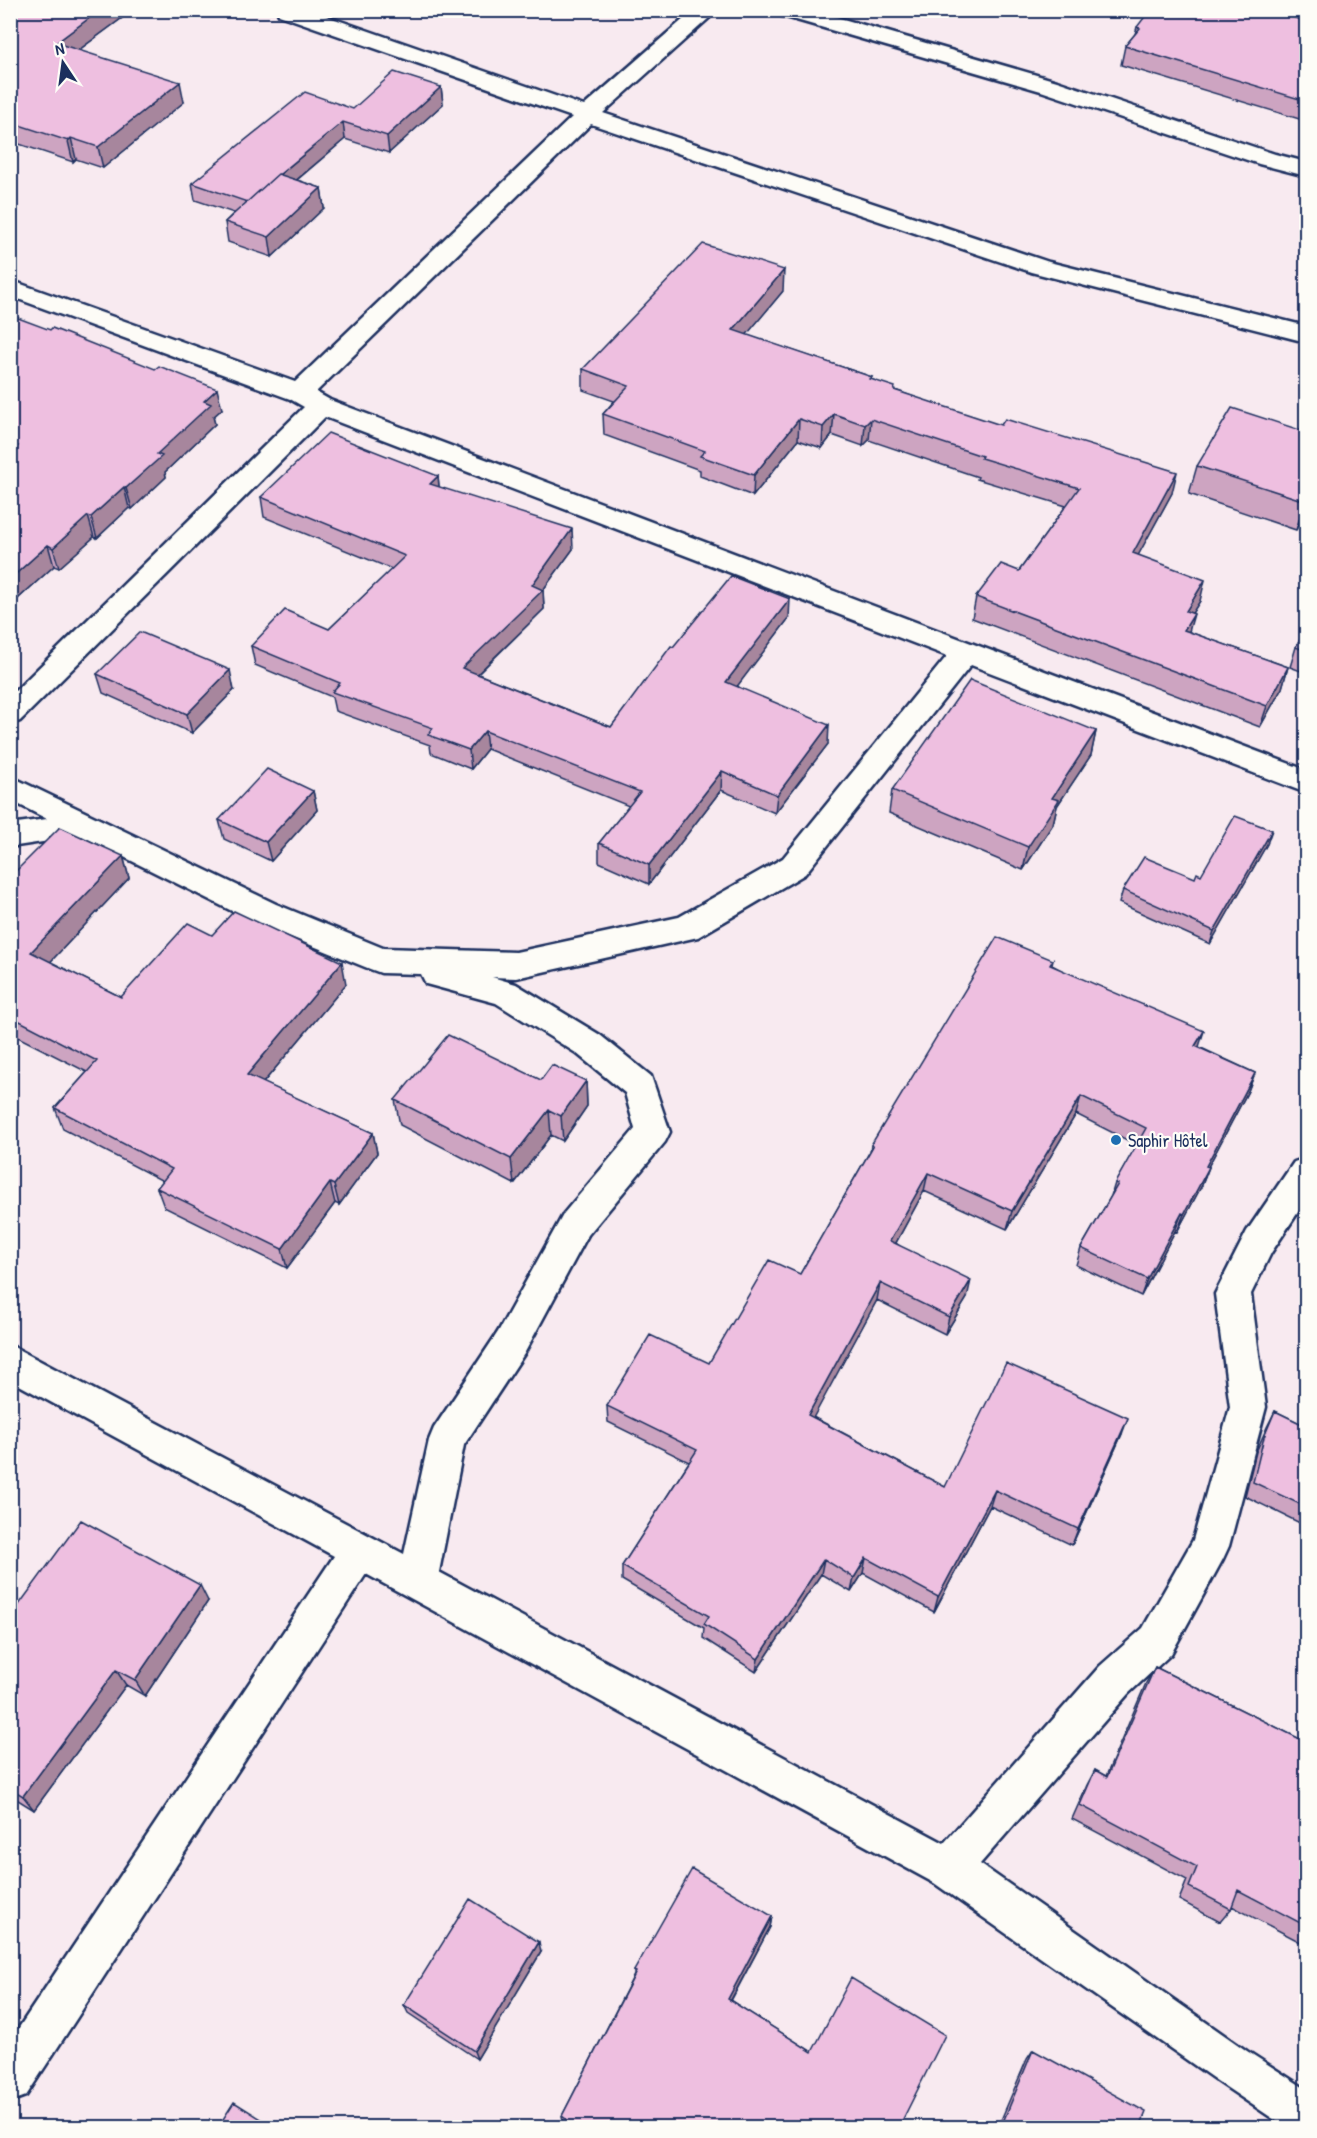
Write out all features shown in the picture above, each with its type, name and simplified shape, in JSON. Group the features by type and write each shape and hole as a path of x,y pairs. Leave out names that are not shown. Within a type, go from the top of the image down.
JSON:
{"street":[{"path":"287,10 588,115 1040,267 1306,334"},
{"path":"10,714 310,400 588,115 708,10"},
{"path":"787,10 1048,86 1267,159 1306,169"},
{"path":"1289,10 1306,15"},
{"path":"14,293 310,400 1306,782"},
{"path":"381,960 516,965 687,928 794,866 966,652"},
{"path":"10,787 265,913 381,960 505,993 588,1044 639,1086 653,1132 576,1224 511,1343 447,1440 418,1581"},
{"path":"10,836 85,824"},
{"path":"948,1868 1114,1680 1157,1641 1210,1546 1248,1407 1233,1294 1259,1242 1306,1172"},
{"path":"10,1361 948,1868 1232,2066 1306,2114"},
{"path":"10,2080 360,1550"}],"building":[{"path":"10,10 100,10 56,43 180,82 98,147 71,138 68,141 10,122"},
{"path":"1150,10 1269,10 1306,21 1306,101 1125,46 1140,28 1137,27"},
{"path":"394,72 441,87 387,136 343,122 247,202 192,183 305,92 353,109"},
{"path":"278,174 321,188 269,237 225,222"},
{"path":"703,244 784,270 733,330 872,377 870,379 895,387 894,390 1001,425 1005,419 1177,472 1133,553 1205,580 1186,611 1194,614 1184,630 1288,667 1267,706 976,597 1001,564 1019,571 1079,488 981,458 982,456 871,419 865,425 834,414 823,427 799,419 754,475 700,456 705,451 603,414 629,386 583,369"},
{"path":"10,315 50,330 52,328 155,369 159,366 217,389 204,401 211,404 157,454 162,456 91,517 88,516 53,548 48,545 10,579 10,453 18,446 10,443"},
{"path":"1232,408 1306,432 1305,501 1197,466"},
{"path":"328,433 438,476 430,484 572,529 532,585 543,590 462,668 611,727 671,646 673,647 731,576 790,599 726,682 829,725 777,795 722,771 649,865 599,843 640,792 485,731 469,750 428,735 433,728 332,692 340,683 251,646 285,610 329,629 405,556 261,497"},
{"path":"1306,629 1306,651 1296,647"},
{"path":"140,632 230,670 187,714 97,674"},
{"path":"970,680 1096,731 1052,798 1059,800 1028,847 892,790"},
{"path":"267,769 313,791 266,842 219,820"},
{"path":"1235,816 1272,830 1214,931 1123,890 1144,857 1195,878 1197,873 1201,875"},
{"path":"60,827 123,856 31,952 121,997 188,923 212,935 234,911 342,962 247,1075 373,1133 334,1185 330,1183 282,1249 157,1188 172,1169 55,1108 97,1061 10,1016 10,877"},
{"path":"997,937 1053,960 1050,965 1204,1031 1195,1046 1255,1073 1206,1166 1209,1167 1147,1279 1081,1248 1118,1184 1115,1183 1146,1128 1081,1096 1012,1211 928,1173 890,1241 971,1280 949,1317 880,1283 808,1415 945,1487 1006,1363 1128,1418 1078,1529 995,1490 938,1597 866,1558 854,1578 824,1559 758,1659 704,1624 709,1616 622,1566 697,1450 607,1406 650,1335 709,1363 769,1260 800,1274 873,1146 871,1145"},
{"path":"448,1035 541,1080 552,1065 586,1081 561,1116 549,1110 511,1159 395,1100"},
{"path":"1275,1411 1306,1426 1306,1507 1253,1482 1264,1437"},
{"path":"81,1520 200,1585 135,1680 116,1670 23,1796 10,1788 10,1617"},
{"path":"1155,1667 1306,1742 1306,1926 1238,1890 1231,1909 1189,1887 1197,1867 1080,1805 1095,1770 1107,1777"},
{"path":"692,1869 772,1916 728,1999 812,2052 851,1978 945,2035 899,2127 561,2127 566,2119 562,2116 636,1972 634,1971"},
{"path":"470,1899 539,1942 474,2051 404,2005"},
{"path":"1033,2050 1146,2112 1140,2127 1001,2127"},
{"path":"234,2102 274,2127 218,2127"}],"place":[{"name":"Saphir Hôtel","path":"1116,1140"}]}
